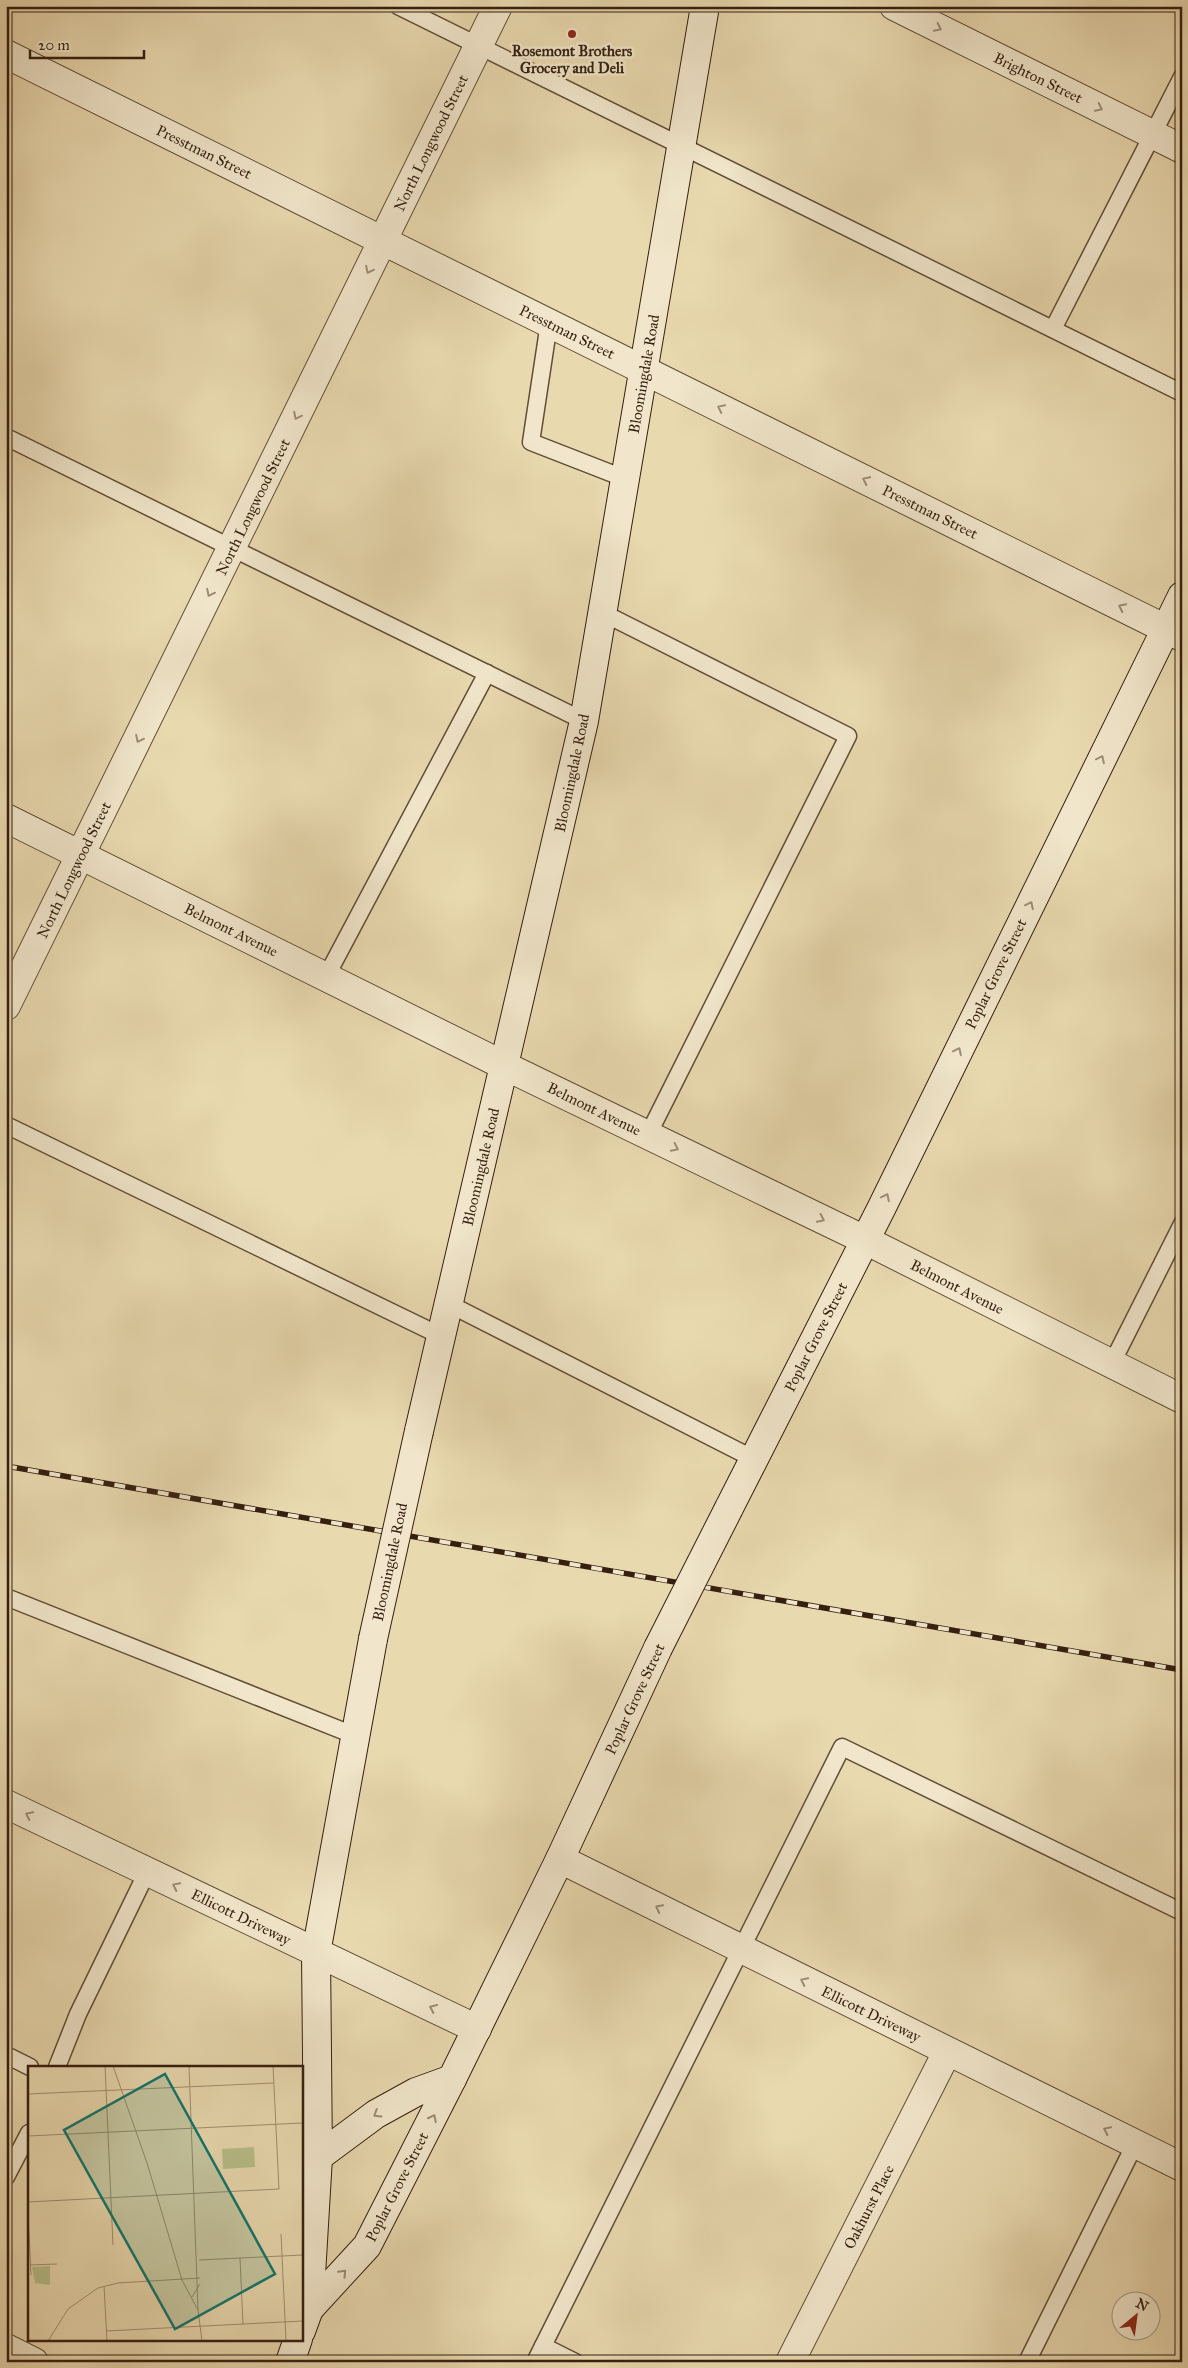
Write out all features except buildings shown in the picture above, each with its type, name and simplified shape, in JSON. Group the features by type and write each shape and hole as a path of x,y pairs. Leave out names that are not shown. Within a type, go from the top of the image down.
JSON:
{"street":[{"name":"North Longwood Street","path":"6,1006 498,6"},
{"name":"Bloomingdale Road","path":"305,2320 318,2157 316,1953 373,1639 419,1431 584,720 645,370 705,6"},
{"name":"Brighton Street","path":"894,6 1182,149"},
{"name":"Presstman Street","path":"6,54 1174,632"},
{"name":"Poplar Grove Street","path":"305,2320 367,2246 452,2079 560,1859 658,1648 1174,632 1182,596"},
{"name":"Belmont Avenue","path":"6,818 505,1066 865,1240 1182,1399"},
{"name":"Ellicott Driveway","path":"6,1804 477,2029"},
{"name":"Ellicott Driveway","path":"560,1859 1182,2168"},
{"name":"Oakhurst Place","path":"790,2362 947,2052"},
{"path":"318,2157 376,2114 416,2092 452,2079"},
{"path":"290,2362 298,2340"},
{"path":"6,2348 34,2362"}],"lane":[{"path":"398,6 1182,393"},
{"path":"1053,329 1182,77"},
{"path":"549,323 531,442 626,479"},
{"path":"6,437 584,720"},
{"path":"602,613 848,736 648,1136"},
{"path":"326,977 487,673"},
{"path":"6,1125 441,1336"},
{"path":"1111,1365 1182,1224"},
{"path":"449,1304 754,1459"},
{"path":"6,1597 356,1736"},
{"path":"535,2362 842,1746 1182,1912"},
{"path":"57,2066 78,2014 147,1872"},
{"path":"6,2055 28,2066"},
{"path":"6,2177 28,2135"},
{"path":"1028,2362 1135,2144"},
{"path":"543,2346 575,2362"}],"railway":[{"path":"6,1466 1182,1670"}],"place":[{"name":"Rosemont Brothers Grocery and Deli","path":"572,34"}]}
